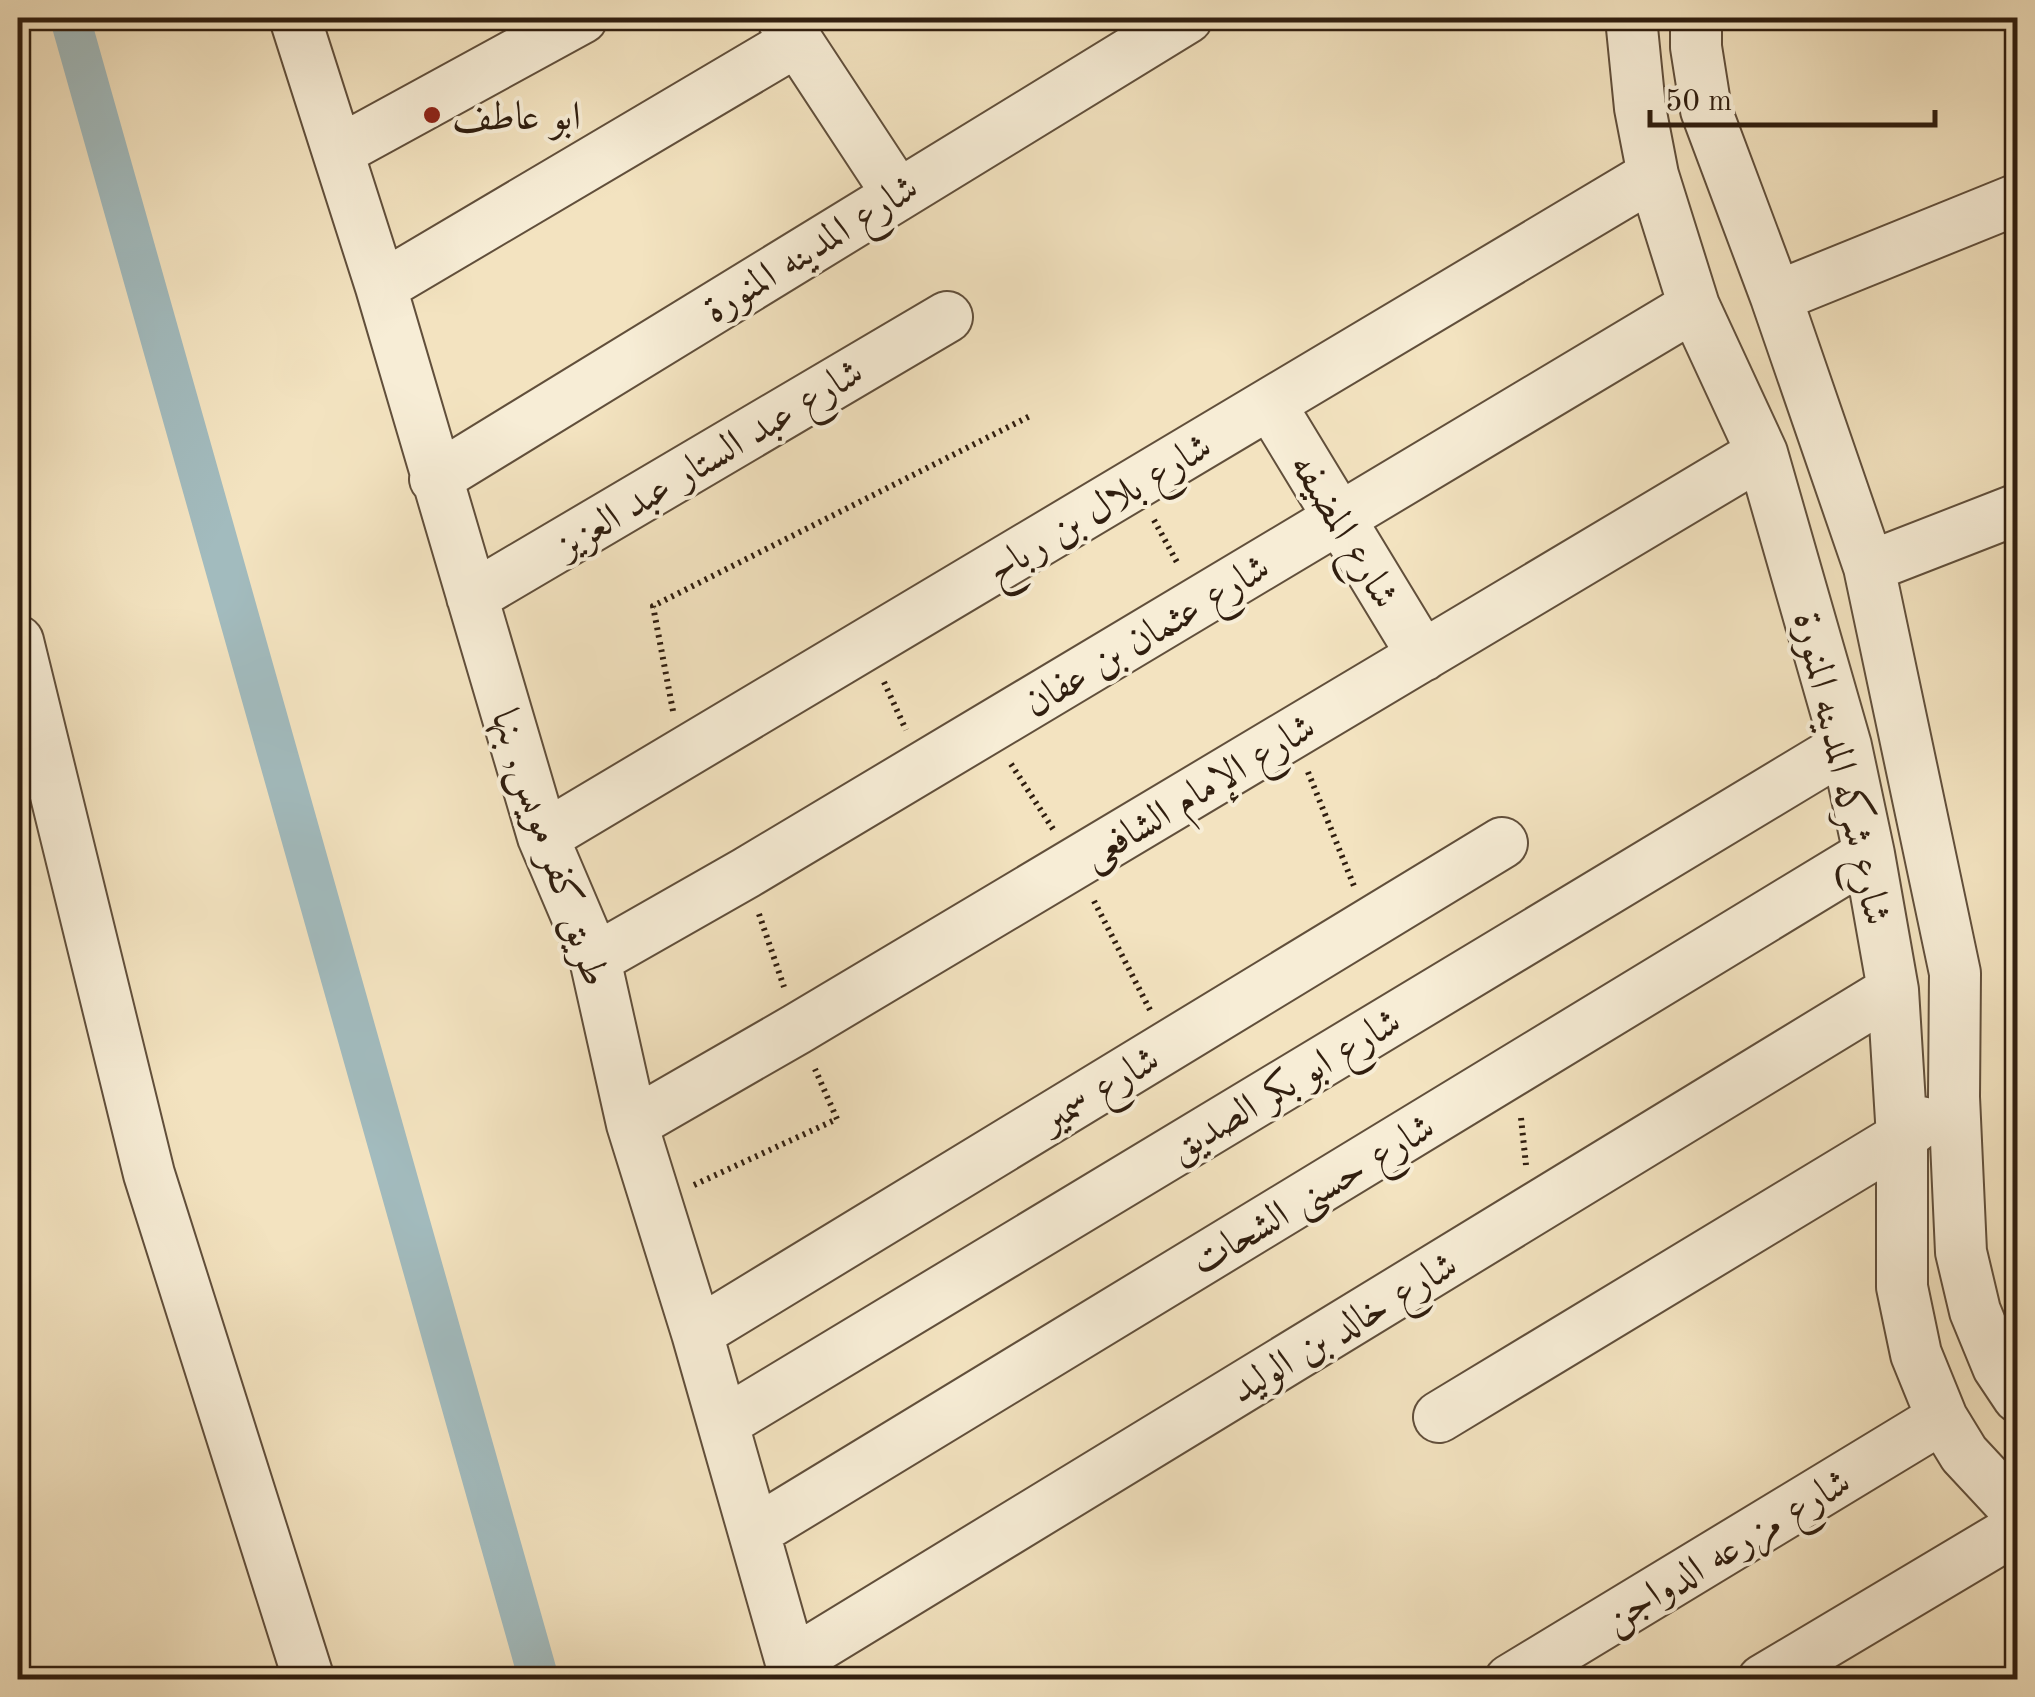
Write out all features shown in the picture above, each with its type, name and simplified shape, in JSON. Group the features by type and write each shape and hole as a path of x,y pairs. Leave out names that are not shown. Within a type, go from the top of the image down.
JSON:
{"street":[{"name":"طريق كفر مويس, بنها","path":"295,18 381,286 543,838 594,959 632,1124 697,1332 794,1671"},
{"path":"339,151 582,18"},
{"name":"شارع المدينه المنورة","path":"436,479 897,193 1111,37 1186,18"},
{"name":"شارع شركه المدينه المنورة","path":"1631,18 1640,108 1653,175 1694,306 1762,453 1846,746 1893,990 1902,1138 1902,1287 1916,1354 1942,1418 1964,1454 2018,1512"},
{"name":"شارع شركه المدينه المنورة","path":"1696,18 1706,110 1776,297 1869,568 1955,973 1954,1097 1961,1252 1974,1311 1998,1367 2018,1397"},
{"path":"381,286 790,29 897,193"},
{"path":"1640,108 1700,80"},
{"name":"شارع بلال بن رباح","path":"543,838 1653,175"},
{"path":"1776,297 2018,199"},
{"name":"شارع عثمان بن عفان","path":"594,959 746,874 1694,306"},
{"name":"شارع عبد الستار عبد العزيز","path":"472,597 947,317"},
{"name":"شارع المضيفه","path":"1270,404 1423,656"},
{"name":"شارع الإمام الشافعى","path":"632,1124 798,1029 1762,453"},
{"path":"1869,568 2018,509"},
{"path":"18,640 149,1174 309,1680"},
{"name":"شارع ابو بكر الصديق","path":"723,1423 1846,746"},
{"name":"شارع سمير","path":"697,1332 1502,844"},
{"name":"شارع حسنى الشحات","path":"754,1532 1869,854"},
{"name":"شارع خالد بن الوليد","path":"794,1671 1893,990"},
{"path":"1439,1417 1902,1138 1954,1097"},
{"name":"شارع مزرعه الدواجن","path":"1510,1680 1942,1418"},
{"path":"1763,1680 2018,1528"}],"path":[{"path":"682,756 653,606 1030,416"},
{"path":"1135,485 1199,602"},
{"path":"867,645 924,767"},
{"path":"989,728 1075,864 1168,1046"},
{"path":"1293,734 1369,924"},
{"path":"657,1202 837,1119 798,1029 746,874"},
{"path":"1515,1069 1532,1211"}],"waterway":[{"path":"70,18 539,1680"}],"place":[{"name":"ابو عاطف","path":"432,115"}]}
